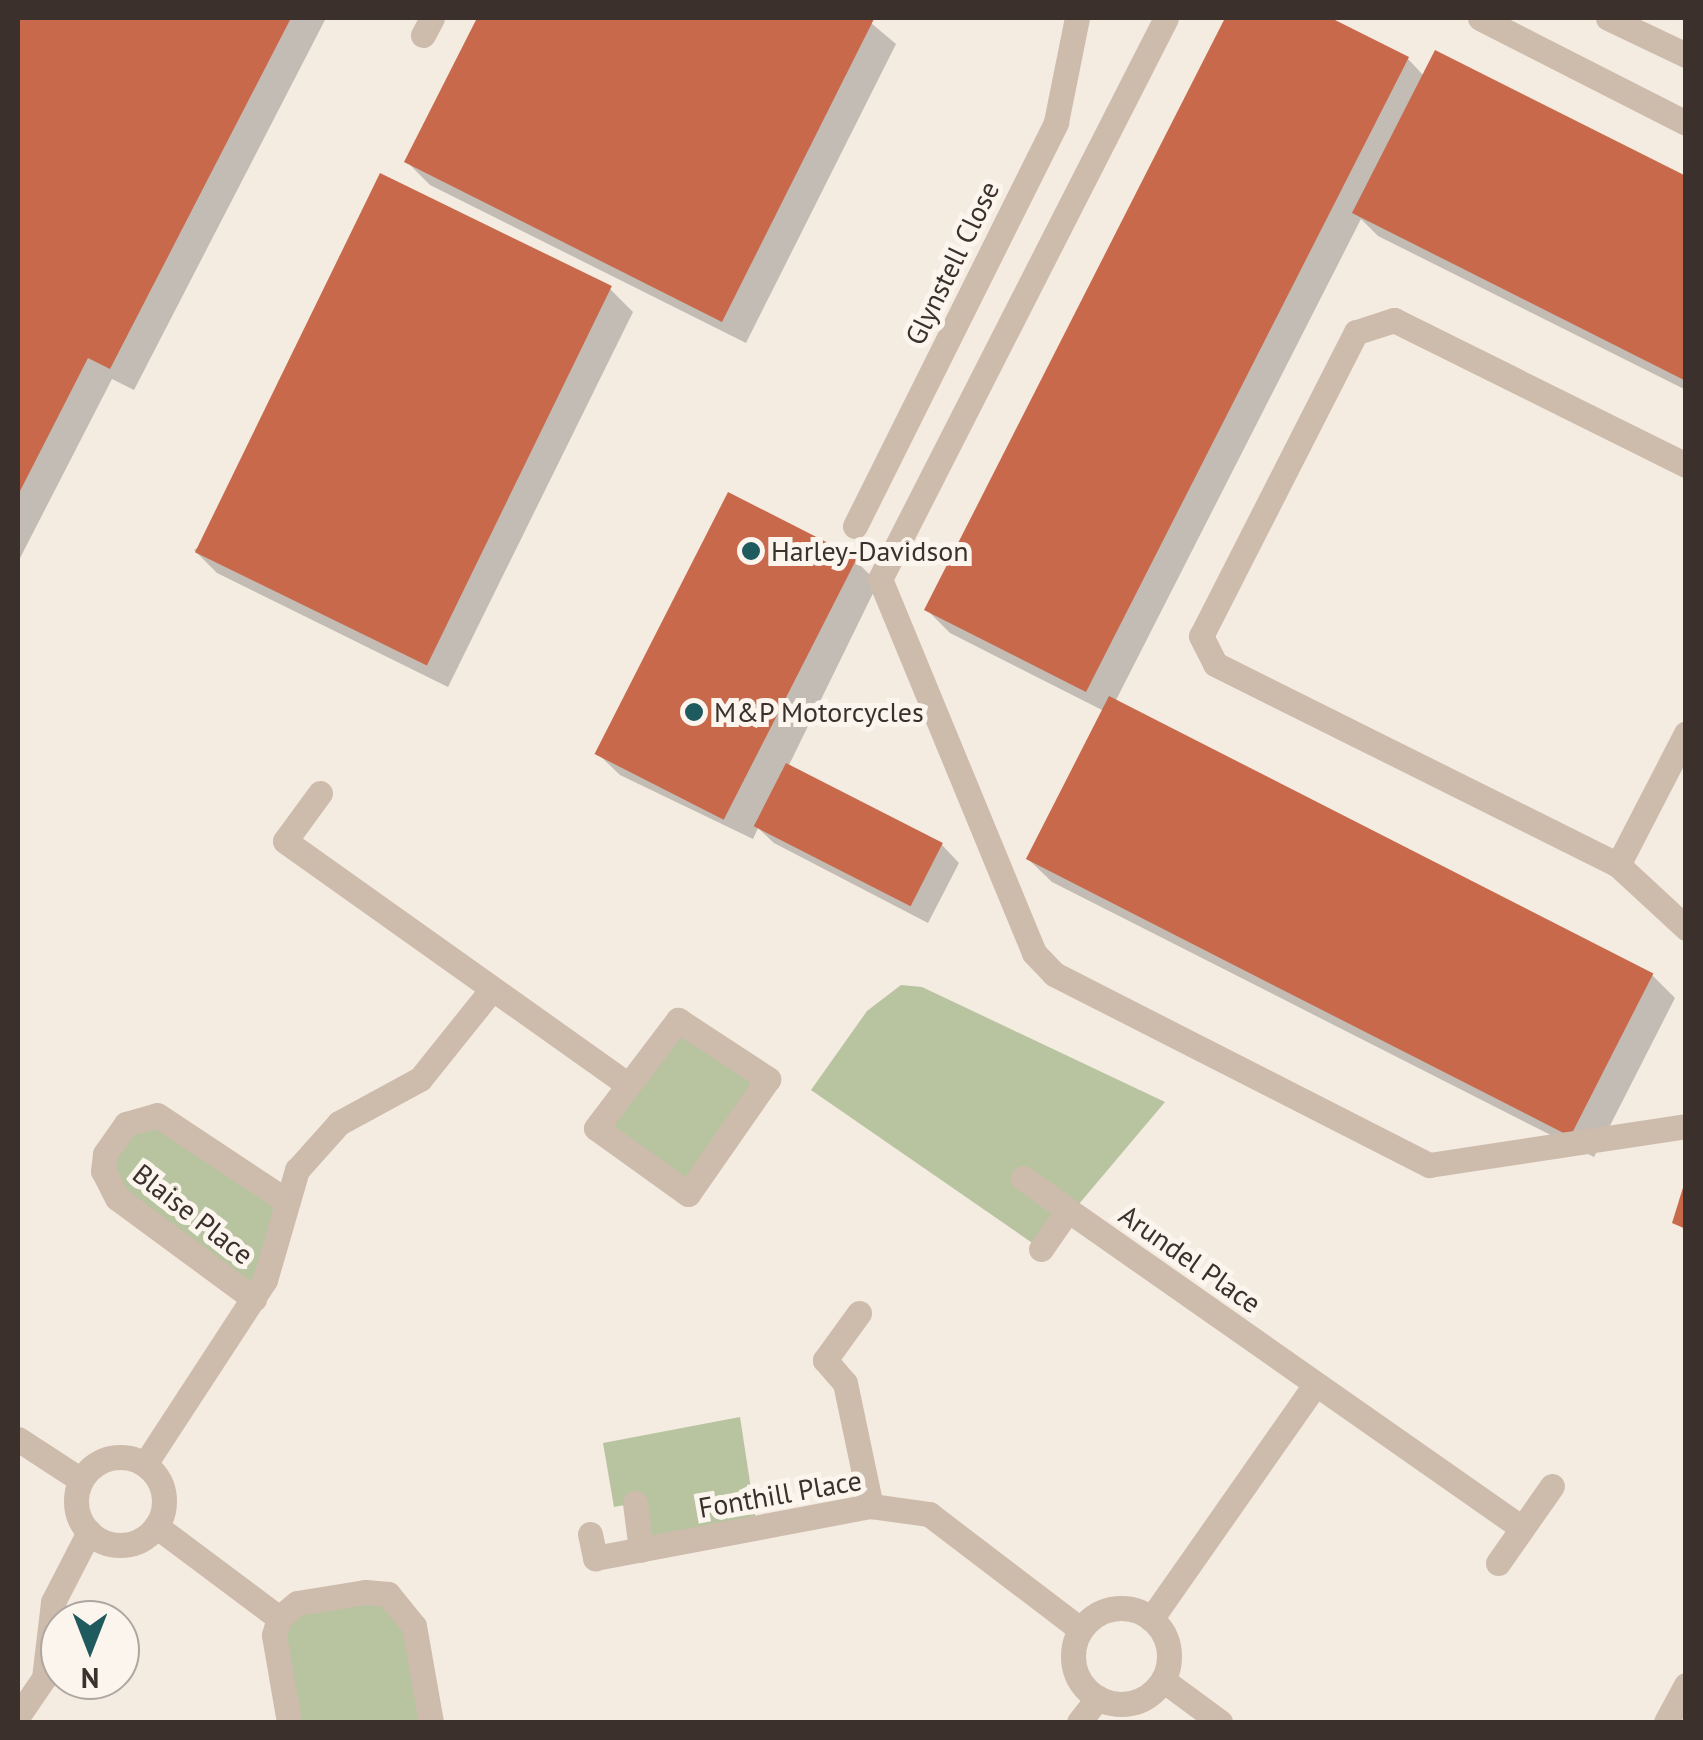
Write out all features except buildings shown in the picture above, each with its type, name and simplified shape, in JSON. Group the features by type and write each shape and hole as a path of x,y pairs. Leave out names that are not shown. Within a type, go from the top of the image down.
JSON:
{"street":[{"name":"Glynstell Close","path":"855,526 1056,122 1077,18"},
{"path":"1166,18 880,579 1034,953 1054,974 1430,1165 1686,1126"},
{"path":"1480,18 1686,123"},
{"path":"1608,18 1684,50"},
{"path":"1686,465 1394,320 1356,332 1202,636 1215,664 1618,865 1686,928"},
{"path":"1618,865 1686,734"},
{"path":"320,793 285,841 628,1084"},
{"name":"Blaise Place","path":"145,1464 254,1298 275,1252 284,1199 312,1150 339,1124 420,1079 492,989"},
{"path":"678,1020 768,1079 688,1194 596,1128 628,1084 678,1020"},
{"name":"Blaise Place","path":"254,1298 116,1198 103,1171 105,1154 126,1124 157,1115 284,1199"},
{"name":"Arundel Place","path":"1022,1178 1522,1528"},
{"path":"1041,1249 1068,1210"},
{"path":"859,1313 825,1360 844,1383 871,1506"},
{"path":"1151,1619 1315,1385"},
{"path":"18,1439 81,1480"},
{"path":"110,1458 145,1464 164,1498 156,1526 131,1544 101,1541 88,1532 76,1510 81,1480 110,1458"},
{"path":"1498,1563 1552,1486"},
{"path":"635,1502 641,1550"},
{"name":"Fonthill Place","path":"590,1534 595,1558 871,1506 928,1514 1081,1630"},
{"path":"156,1526 279,1618"},
{"path":"18,1716 44,1678 53,1602 88,1532"},
{"path":"290,1722 274,1635 279,1618 297,1604 336,1594 388,1594 414,1626 431,1722"},
{"path":"1124,1608 1151,1619 1168,1646 1163,1680 1138,1701 1098,1698 1076,1673 1081,1630 1107,1610 1124,1608"},
{"path":"1163,1680 1220,1722"},
{"path":"1666,1722 1686,1686"},
{"path":"1079,1722 1098,1698"}],"green space":[{"path":"901,985 922,987 1165,1102 1041,1249 811,1090 867,1011"},
{"path":"678,1020 769,1079 695,1193 604,1134"},
{"path":"140,1117 284,1199 254,1299 117,1198 105,1154"},
{"path":"740,1417 757,1528 641,1550 635,1503 614,1507 603,1443"},
{"path":"297,1603 403,1605 431,1722 289,1722 279,1618"}],"place":[{"name":"Harley-Davidson","path":"751,551"},
{"name":"M&P Motorcycles","path":"694,712"}]}
